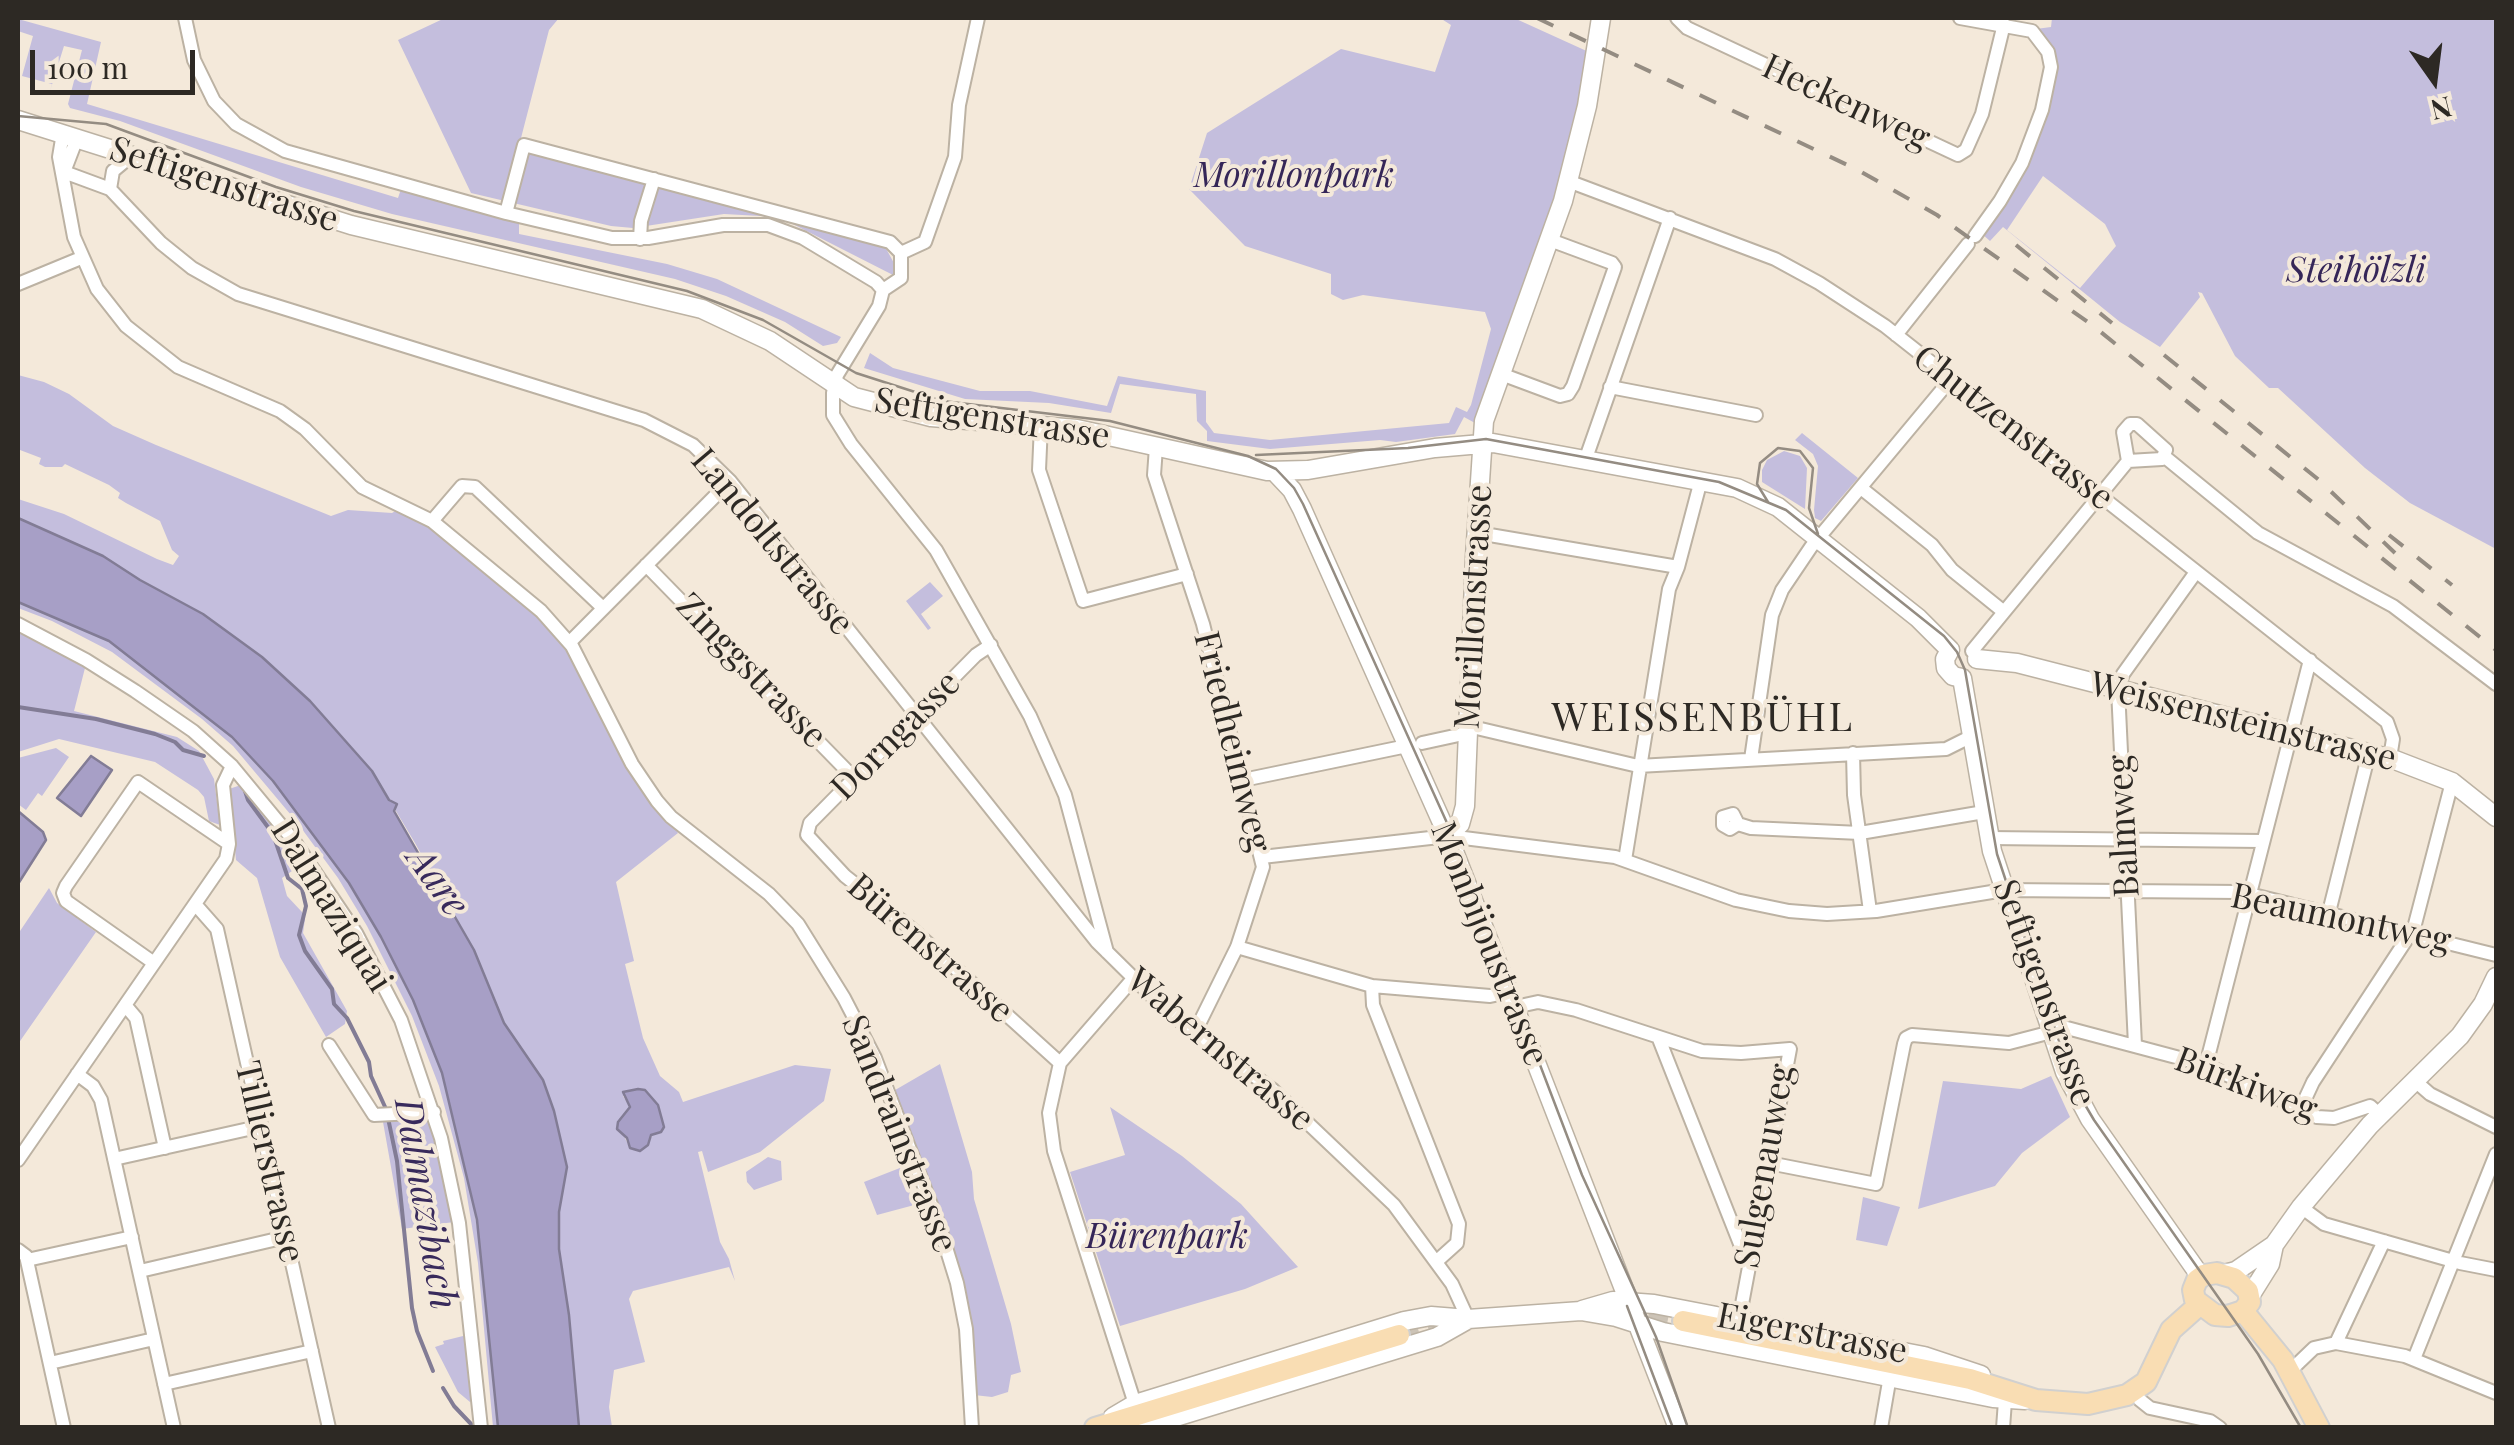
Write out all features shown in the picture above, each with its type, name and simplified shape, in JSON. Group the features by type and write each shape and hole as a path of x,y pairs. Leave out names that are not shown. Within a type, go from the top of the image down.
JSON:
{"main road":[{"name":"Morillonstrasse","path":"1448,836 1460,824 1466,806 1484,422 1568,180 1592,84 1601,18"},
{"name":"Seftigenstrasse","path":"18,120 367,230 702,309 770,341 866,402 931,417 1041,425 1107,435 1241,468 1275,472 1482,442 1701,480 1764,499 1918,618 1950,650"},
{"path":"1302,509 1307,486 1321,468"},
{"name":"Monbijoustrasse","path":"1275,472 1292,490 1302,509 1415,744 1678,1428"},
{"path":"1960,646 1975,655 1974,672 1962,678 1946,668 1950,650 1960,646"},
{"name":"Weissensteinstrasse","path":"1975,655 2390,758 2452,782 2496,816"},
{"name":"Seftigenstrasse","path":"1962,678 1989,838 2050,1031 2071,1084 2090,1118 2200,1277"},
{"path":"2274,1244 2270,1264 2246,1303 2219,1316 2199,1305 2192,1292 2200,1277 2236,1271 2274,1244 2380,1114 2468,1026 2496,977"},
{"path":"2224,1274 2239,1280 2246,1303 2290,1371 2319,1428"},
{"name":"Eigerstrasse","path":"1095,1428 1135,1404 1405,1334 1437,1337 1468,1319 1582,1310 1604,1302 1629,1302 1681,1322 1890,1376 2005,1400 2097,1403 2135,1391"},
{"path":"2135,1391 2152,1373 2171,1330 2199,1305"},
{"name":"Eigerstrasse","path":"1582,1310 1638,1324 1738,1320 1939,1359 2015,1387 2036,1400"},
{"name":"Eigerstrasse","path":"1681,1322 1970,1378 2036,1400"},
{"name":"Eigerstrasse","path":"1095,1428 1405,1334"},
{"name":"Eigerstrasse","path":"1140,1428 1405,1334"}],"street":[{"path":"185,18 194,60 224,114 252,134 314,161 597,235 640,239 724,225 768,225 803,238 883,290"},
{"path":"900,252 925,242 955,157 960,101 978,18"},
{"name":"Heckenweg","path":"1676,18 1687,28 1958,155 1966,150 1982,114 2004,24"},
{"path":"1896,334 2000,201 2022,163 2049,79 2048,52 2032,30 1960,18"},
{"name":"Sandrainstrasse","path":"70,135 58,152 69,221 81,258 116,314 158,354 190,374 280,411 305,430 362,487 432,520 541,611 570,642 632,764 657,800 671,816 786,909 859,1026 885,1082 950,1256 966,1328 972,1428"},
{"path":"506,213 524,145 890,242 900,252 900,278 883,290 880,306 840,368 834,385"},
{"path":"110,189 113,171 131,156"},
{"name":"Landoltstrasse","path":"64,172 110,189 161,243 192,268 238,294 644,420 693,445 730,481 1108,954"},
{"path":"640,239 648,178"},
{"name":"Chutzenstrasse","path":"1568,180 1775,259 1828,288 1896,334 2387,722 2393,739 2390,758"},
{"path":"1586,458 1670,218"},
{"path":"1502,374 1566,395 1572,389 1591,337 1614,265 1550,240"},
{"path":"18,284 81,258"},
{"path":"1752,759 1751,742 1773,610 1803,558 1951,379"},
{"name":"Wabernstrasse","path":"834,385 832,410 837,423 938,553 1040,737 1065,796 1108,954 1168,1012 1239,1062 1288,1103 1394,1205 1437,1261 1468,1319"},
{"path":"1610,387 1756,416"},
{"path":"2128,461 2124,429 2134,424 2164,445 2164,457"},
{"path":"1041,425 1039,470 1083,601 1187,574"},
{"name":"Friedheimweg","path":"1156,447 1154,476 1204,624 1262,856 1262,878 1237,947 1195,1032"},
{"path":"1975,655 2004,612 2128,461 2164,457 2258,532 2393,606 2496,684"},
{"path":"1625,860 1668,589 1701,480"},
{"path":"570,642 730,481"},
{"path":"432,520 462,486 476,487 603,608"},
{"path":"1861,488 1932,545 1950,568 2004,612"},
{"path":"1478,533 1678,566"},
{"name":"Zinggstrasse","path":"646,565 854,778"},
{"path":"2118,689 2123,674 2196,572"},
{"name":"Dalmaziquai","path":"18,624 71,651 135,692 193,731 232,766 294,841 356,933 400,1020 434,1112 459,1223 480,1428"},
{"name":"Dorngasse","path":"807,832 810,823 916,715 991,646"},
{"path":"2206,1065 2310,660"},
{"name":"Balmweg","path":"2118,689 2134,1045"},
{"path":"1243,780 1468,729 1638,766 1949,748 1972,736"},
{"path":"1852,753 1870,911"},
{"path":"2329,912 2369,753"},
{"path":"18,1160 226,859 229,844 223,784 232,766"},
{"path":"154,963 70,904 63,893 138,782 229,844"},
{"path":"2300,1110 2313,1082 2411,933 2452,782"},
{"path":"1738,824 1750,828 1860,833 1984,812"},
{"name":"Bürenstrasse","path":"807,832 810,842 846,876 914,930 1060,1063"},
{"name":"Beaumontweg","path":"1262,856 1448,836 1625,860 1717,894 1772,908 1827,914 2004,890 2250,893 2496,955"},
{"path":"1989,838 2262,841"},
{"name":"Tillierstrasse","path":"195,904 217,929 329,1428"},
{"name":"Sulgenauweg","path":"1237,947 1372,986 1490,996 1576,1010 1692,1049 1728,1054 1790,1050 1738,1320"},
{"path":"1132,980 1060,1063 1050,1103 1050,1130 1135,1404"},
{"path":"1372,986 1373,1005 1459,1224 1456,1244 1437,1261"},
{"path":"124,1005 136,1018 165,1148"},
{"name":"Bürkiweg","path":"1769,1164 1876,1184 1906,1038 1912,1035 2009,1043 2067,1028 2206,1065 2300,1110 2328,1118 2372,1106 2380,1114"},
{"path":"1659,1039 1749,1266"},
{"path":"329,1045 370,1112 387,1117 434,1112"},
{"path":"78,1074 98,1093 174,1428"},
{"path":"2414,1080 2430,1094 2496,1126"},
{"path":"114,1159 262,1126"},
{"path":"2414,1359 2496,1154"},
{"path":"2301,1207 2324,1224 2496,1270"},
{"path":"64,1428 22,1255 132,1237"},
{"path":"140,1271 286,1238"},
{"path":"2336,1343 2384,1241"},
{"path":"50,1363 154,1339"},
{"path":"2290,1371 2314,1348 2336,1343 2414,1359 2496,1393"},
{"path":"164,1384 312,1351"},
{"path":"1881,1428 1890,1376"},
{"path":"2135,1391 2150,1408 2210,1421 2220,1428"},
{"path":"2003,1428 2005,1400"}],"green space":[{"path":"445,18 559,18 549,30 521,138 767,203 883,243 895,265 895,276 779,217 724,214 633,228 471,193 398,40"},
{"name":"Morillonpark","path":"1440,18 1514,18 1591,53 1555,209 1475,423 1464,417 1455,434 1396,442 1270,449 1207,441 1207,431 1197,421 1196,394 1120,384 1111,413 1049,403 965,399 864,368 870,353 893,368 980,391 1030,391 1107,406 1118,376 1206,391 1206,422 1214,433 1270,440 1449,423 1456,407 1467,412 1471,405 1491,329 1485,312 1363,295 1343,300 1331,294 1331,274 1245,246 1189,189 1207,133 1341,49 1435,72 1451,25"},
{"name":"Steihölzli","path":"2052,18 2496,18 2496,549 2410,503 2365,468 2278,388 2269,388 2235,356 2202,293 2198,292 2200,297 2160,347 2120,322 2003,227 1990,241 1982,234 1996,215 2050,79 2036,29 2051,27","holes":["2043,176 2105,224 2116,246 2080,288 2007,230"]},
{"path":"18,19 101,42 87,104 398,198 401,189 519,223 519,234 667,264 717,279 841,337 837,343 823,346 785,322 675,279 392,214 301,187 120,121 70,108 82,50 64,46 50,91 52,84 22,76 33,36 18,31"},
{"path":"18,375 69,394 113,426 331,516 348,510 397,510 423,521 529,606 565,646 678,833 616,882 634,961 625,964 643,1038 660,1076 679,1092 683,1102 795,1065 831,1069 824,1101 760,1152 708,1172 702,1151 698,1152 720,1242 735,1281 729,1267 633,1291 629,1299 645,1362 614,1370 609,1407 612,1427 579,1427 561,1262 553,1254 499,1012 474,950 372,771 310,701 262,657 203,614 103,556 18,518 18,499 64,514 173,565 179,556 172,550 160,521 118,498 120,493 109,485 65,464 45,467 39,464 41,458 20,450 18,454","holes":["644,1089 659,1107 661,1132 653,1133 648,1145 637,1151 630,1148 624,1136 625,1115 630,1107 623,1096"]},
{"path":"1802,433 1858,478 1821,521 1815,518 1814,510 1818,466 1813,454 1795,440"},
{"path":"1784,451 1800,456 1807,468 1805,509 1762,482 1767,460"},
{"path":"930,582 943,596 921,614 931,628 928,630 906,601"},
{"path":"18,602 109,641 232,737 308,826 381,937 413,1000 442,1073 469,1178 483,1264 498,1427 493,1427 478,1263 464,1178 439,1086 412,1016 367,926 296,821 233,746 112,652 18,608"},
{"path":"18,631 85,668 74,711 177,737 199,751 214,779 220,825 209,821 204,797 198,790 155,762 59,739 18,752"},
{"path":"56,748 69,757 42,796 38,793 26,810 18,804 18,758"},
{"path":"244,784 283,833 292,871 282,878 287,896 302,912 303,933 347,1011 345,1024 326,1037 280,957 257,878 236,860 229,789"},
{"path":"49,888 57,903 96,932 18,1044 18,934"},
{"path":"940,1064 972,1172 974,1199 1021,1372 1011,1375 1008,1392 992,1397 974,1395 968,1328 890,1093"},
{"path":"2051,1076 2070,1117 2022,1153 1995,1186 1918,1209 1943,1081 2021,1089"},
{"name":"Bürenpark","path":"1110,1107 1182,1156 1241,1204 1298,1267 1245,1289 1120,1326 1070,1172 1125,1155"},
{"path":"430,1119 454,1222 402,1229 383,1122"},
{"path":"768,1157 781,1161 782,1180 754,1190 747,1182 746,1172"},
{"path":"905,1166 918,1204 877,1215 864,1182"},
{"path":"1863,1197 1900,1207 1887,1246 1856,1240"},
{"path":"467,1335 470,1402 458,1392 435,1347"}],"shaded area":[{"path":"18,518 103,556 203,614 262,657 310,701 372,771 389,800 397,804 394,811 474,950 504,1023 543,1080 554,1111 567,1167 559,1212 559,1249 579,1427 498,1427 477,1220 442,1073 413,1000 349,883 273,781 232,737 109,641 18,602"},
{"path":"91,756 112,770 81,816 57,798"},
{"path":"18,811 43,832 46,840 18,884"},
{"path":"645,1090 658,1105 664,1127 651,1135 648,1145 640,1151 630,1148 627,1138 617,1129 630,1107 623,1092"}],"waterway":[{"name":"Dalmazibach","path":"18,707 96,719 155,734 183,750 204,756"},
{"name":"Dalmazibach","path":"245,791 273,834 288,878 302,889 306,906 299,935 305,951 332,989 334,1004 347,1018 386,1109"},
{"name":"Dalmazibach","path":"388,1118 397,1161 412,1308 433,1371"},
{"name":"Dalmazibach","path":"443,1388 472,1425"}],"tunnel":[{"path":"1619,1309 1683,1321"},
{"path":"1399,1335 1461,1320"}],"tram line":[{"path":"18,116 106,124 276,187 354,211 687,291 763,320 856,373 943,401 1110,421 1248,456 1276,469 1303,504 1452,834 1582,1175 1656,1337 1688,1428"},
{"path":"1256,455 1408,448 1486,439 1719,482 1786,510 1944,636 1965,670 1997,854 2074,1086 2258,1354 2301,1428"},
{"path":"1768,502 1757,484 1760,463 1778,448 1800,451 1813,468 1809,508 1818,534"},
{"path":"1627,1306 1673,1428"}],"railway":[{"path":"1537,18 1858,170 1937,215 2092,325 2496,650"},
{"path":"2016,245 2112,323"},
{"path":"2164,355 2319,480 2395,553"},
{"path":"2389,535 2452,585"}],"district":[{"name":"WEISSENBÜHL","path":"1703,719"}],"water label":[{"name":"Aare","path":"437,882"}]}
